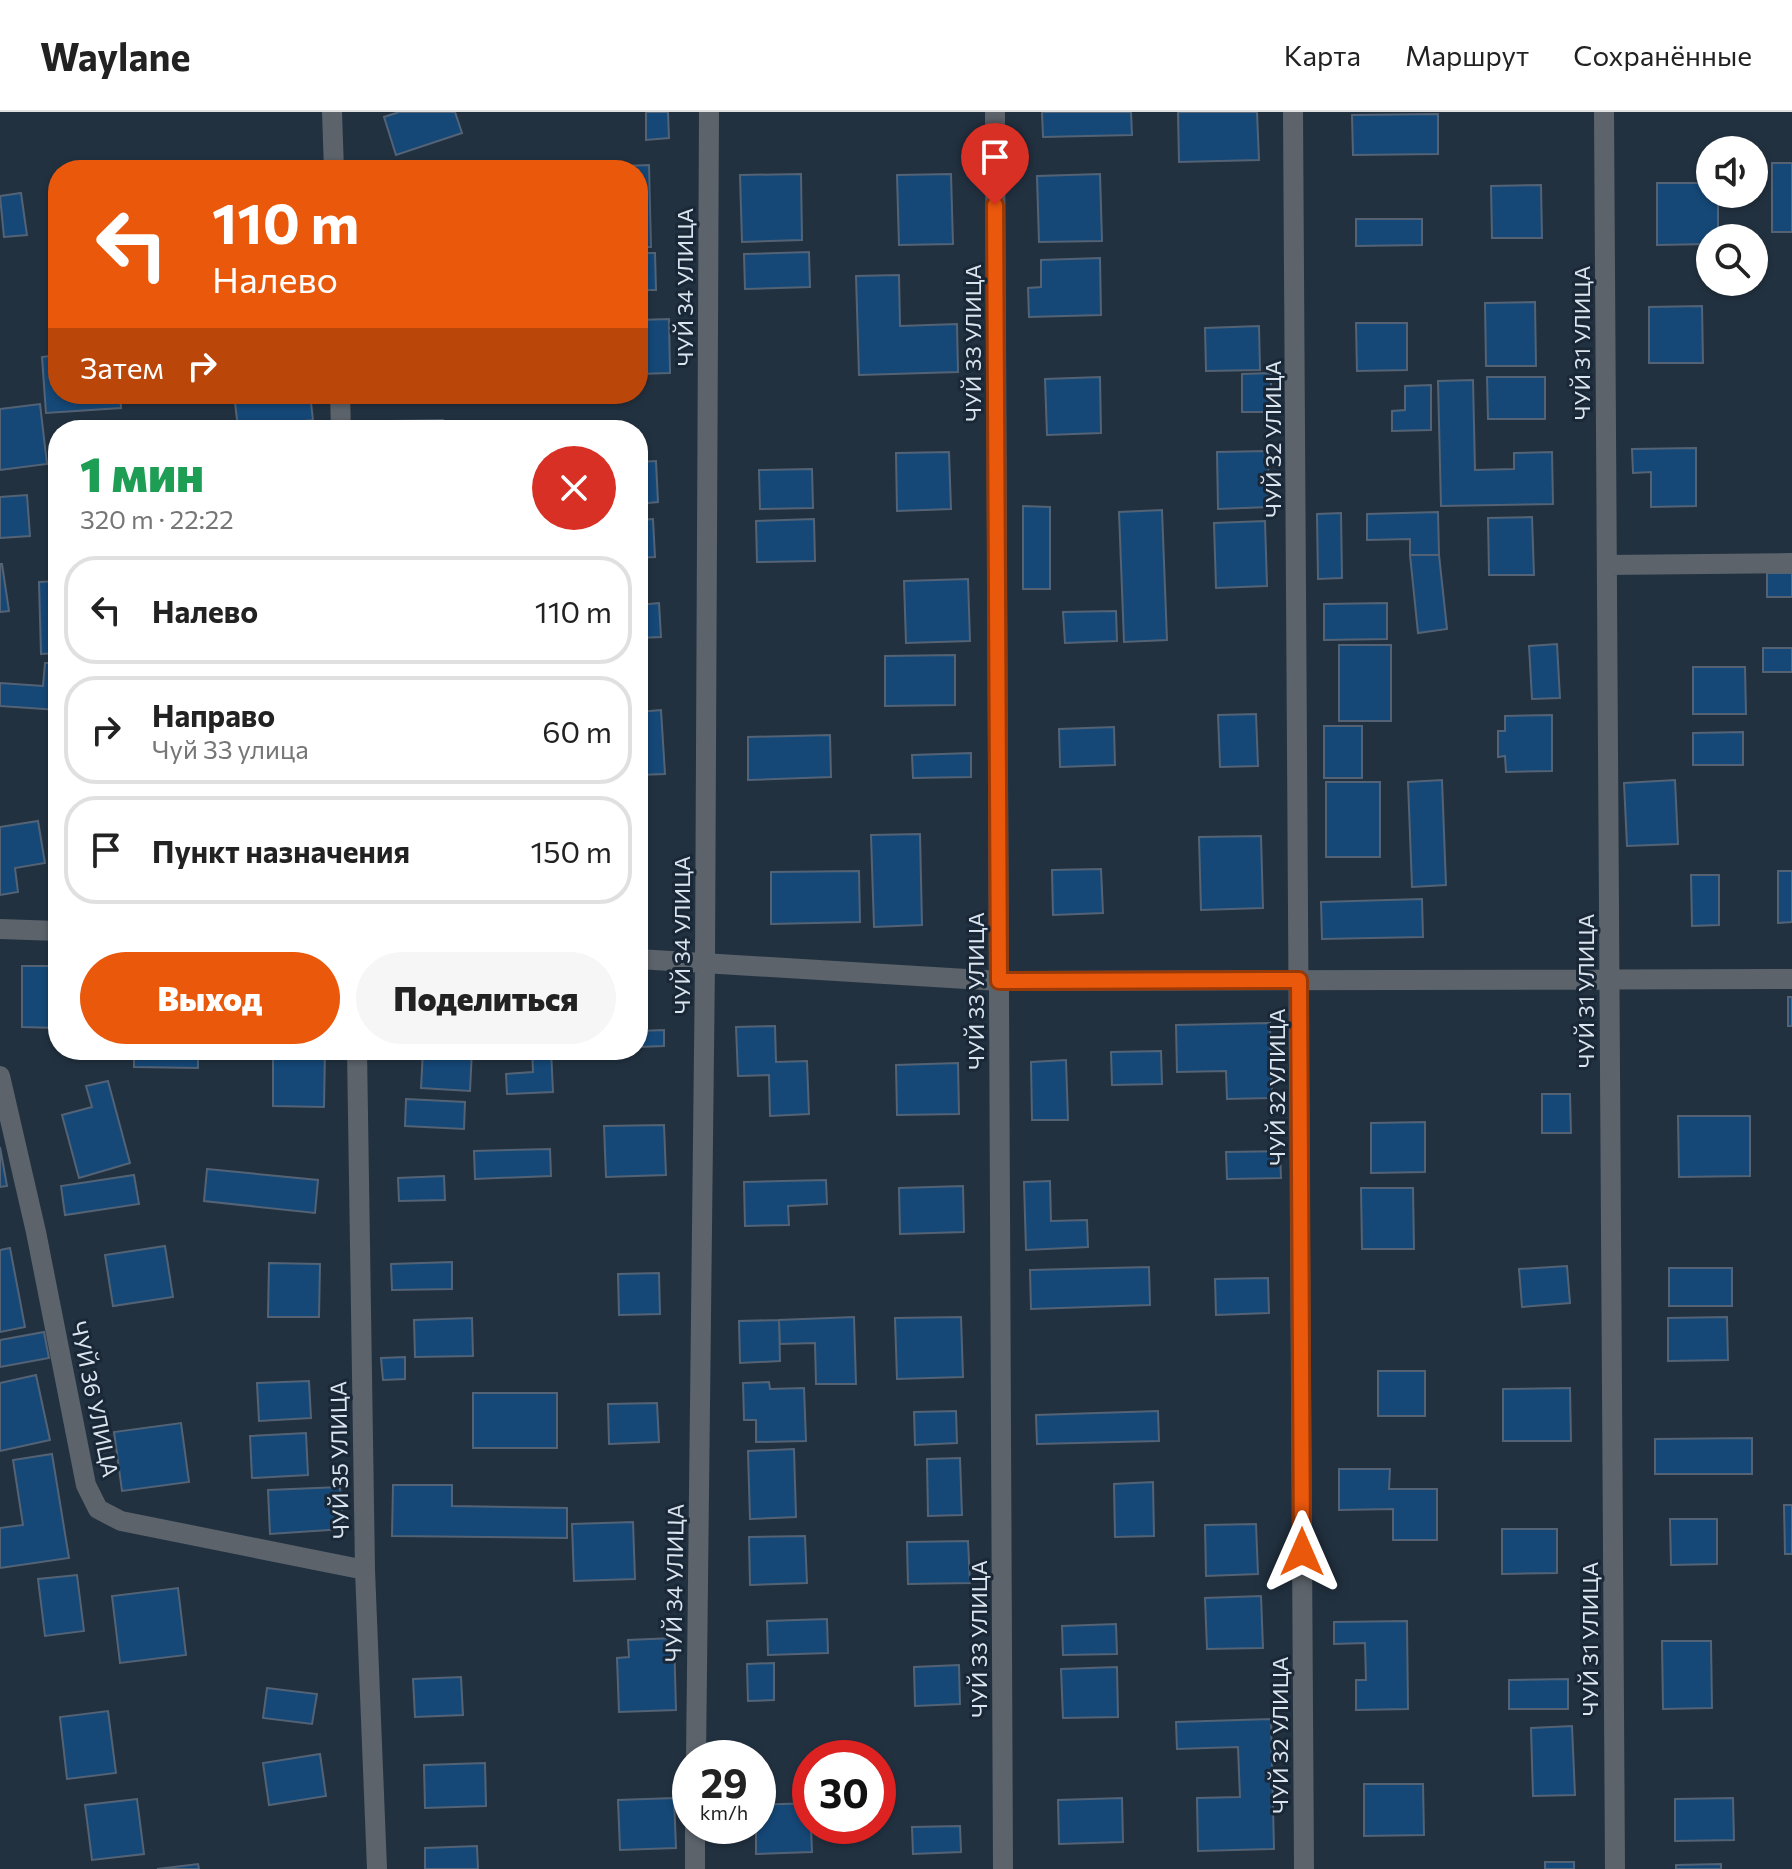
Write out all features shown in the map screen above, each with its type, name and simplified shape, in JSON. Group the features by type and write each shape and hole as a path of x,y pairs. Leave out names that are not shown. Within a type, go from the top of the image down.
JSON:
{"street":[{"path":"332,112 334,160"},
{"name":"ЧУЙ 34 УЛИЦА","path":"696,1740 705,963 709,112"},
{"name":"ЧУЙ 33 УЛИЦА","path":"995,112 1003,1869"},
{"name":"ЧУЙ 32 УЛИЦА","path":"1293,112 1304,1869"},
{"name":"ЧУЙ 31 УЛИЦА","path":"1604,112 1615,1869"},
{"path":"1607,565 1792,563"},
{"path":"0,929 48,931"},
{"path":"648,960 999,981 1792,979"},
{"name":"ЧУЙ 35 УЛИЦА","path":"357,1060 365,1570 377,1869"},
{"name":"ЧУЙ 36 УЛИЦА","path":"0,1076 36,1232 86,1485 98,1509 121,1521 365,1570"},
{"path":"695,1844 695,1869"}],"building":[{"path":"399,112 455,112 462,133 396,155 384,117"},
{"path":"646,112 668,112 669,138 646,140"},
{"path":"1042,112 1131,112 1132,135 1043,137"},
{"path":"1178,112 1257,112 1259,160 1179,162"},
{"path":"1438,114 1438,154 1353,155 1352,115"},
{"path":"1772,163 1792,163 1792,232 1772,232"},
{"path":"649,165 651,247 648,247"},
{"path":"801,174 802,240 742,242 740,175"},
{"path":"951,174 953,244 899,245 897,175"},
{"path":"1100,174 1102,241 1039,242 1037,176"},
{"path":"1657,183 1696,183 1696,208 1718,208 1718,224 1696,224 1696,244 1657,245"},
{"path":"1541,185 1542,238 1492,238 1491,186"},
{"path":"21,193 27,235 4,237 0,196"},
{"path":"1356,219 1422,219 1422,245 1356,246"},
{"path":"809,252 810,287 745,289 744,254"},
{"path":"648,253 655,253 656,290 648,290"},
{"path":"1100,258 1101,315 1029,317 1028,288 1041,287 1041,260"},
{"path":"899,275 900,326 957,324 958,372 859,375 856,276"},
{"path":"1535,302 1536,366 1486,366 1485,303"},
{"path":"1702,306 1703,363 1649,363 1649,307"},
{"path":"669,319 670,373 648,374 648,320"},
{"path":"1356,323 1407,323 1407,370 1357,371"},
{"path":"1259,326 1260,370 1206,371 1205,328"},
{"path":"48,356 48,404 121,404 121,408 46,413 42,357"},
{"path":"1271,373 1271,412 1242,412 1242,374"},
{"path":"1100,377 1101,433 1047,435 1045,379"},
{"path":"1487,377 1545,377 1545,419 1488,419"},
{"path":"1473,380 1475,470 1514,469 1514,453 1552,452 1553,504 1441,506 1438,381"},
{"path":"1431,385 1431,430 1392,431 1392,411 1405,410 1405,386"},
{"path":"40,404 47,464 0,470 0,409"},
{"path":"235,404 311,404 313,420 237,420"},
{"path":"1696,448 1696,506 1651,507 1651,472 1633,473 1632,449"},
{"path":"1268,451 1269,507 1218,509 1217,452"},
{"path":"949,452 951,509 897,511 896,453"},
{"path":"648,461 656,461 658,502 648,503"},
{"path":"812,469 813,508 760,509 759,470"},
{"path":"27,495 30,536 0,538 0,497"},
{"path":"1023,506 1050,507 1050,589 1023,589"},
{"path":"1162,510 1167,640 1124,642 1119,512"},
{"path":"1438,512 1439,555 1410,555 1410,539 1367,540 1367,514"},
{"path":"1341,513 1342,578 1318,579 1317,514"},
{"path":"1532,517 1534,575 1489,575 1488,518"},
{"path":"648,519 653,519 655,557 648,557"},
{"path":"814,519 815,561 757,562 756,521"},
{"path":"1265,521 1267,586 1216,588 1214,523"},
{"path":"1410,555 1439,555 1447,629 1418,633"},
{"path":"0,564 9,611 0,612"},
{"path":"1767,573 1792,573 1792,597 1767,597"},
{"path":"968,579 970,641 906,643 904,581"},
{"path":"39,582 48,582 48,654 41,654"},
{"path":"659,603 661,637 648,638 648,604"},
{"path":"1387,603 1387,639 1324,640 1324,604"},
{"path":"1116,611 1117,641 1065,643 1063,612"},
{"path":"1557,644 1560,698 1532,699 1529,646"},
{"path":"1339,645 1391,645 1391,721 1339,721"},
{"path":"1763,648 1792,648 1792,672 1763,672"},
{"path":"955,655 955,705 885,706 885,656"},
{"path":"45,663 48,663 48,709 0,706 0,683 43,686"},
{"path":"1693,667 1745,667 1746,714 1693,714"},
{"path":"661,710 665,774 648,775 648,711"},
{"path":"1256,714 1258,766 1220,767 1218,715"},
{"path":"1552,715 1552,771 1506,772 1505,756 1498,757 1498,731 1505,731 1505,716"},
{"path":"1324,726 1362,726 1362,778 1324,778"},
{"path":"1114,727 1115,765 1060,767 1059,729"},
{"path":"1743,732 1743,765 1693,765 1693,733"},
{"path":"830,735 831,777 748,780 748,737"},
{"path":"971,753 971,777 913,778 912,755"},
{"path":"1442,780 1446,885 1412,887 1408,782"},
{"path":"1675,780 1678,844 1627,846 1624,783"},
{"path":"1326,782 1380,782 1380,857 1326,857"},
{"path":"38,821 45,863 15,868 18,892 0,895 0,827"},
{"path":"920,834 922,925 874,927 871,835"},
{"path":"1261,836 1263,908 1201,910 1199,837"},
{"path":"1101,869 1103,913 1053,915 1052,870"},
{"path":"859,871 860,922 771,924 771,872"},
{"path":"1778,871 1792,871 1792,922 1778,923"},
{"path":"1691,875 1719,875 1719,925 1692,926"},
{"path":"1422,899 1423,937 1322,939 1321,902"},
{"path":"22,966 48,966 48,1028 22,1027"},
{"path":"1788,997 1792,997 1792,1026 1788,1026"},
{"path":"1270,1023 1272,1098 1227,1099 1226,1071 1177,1072 1176,1025"},
{"path":"775,1026 776,1062 807,1061 809,1114 770,1116 769,1075 738,1076 736,1027"},
{"path":"664,1030 664,1046 648,1047 648,1031"},
{"path":"1161,1051 1162,1084 1112,1085 1111,1052"},
{"path":"134,1060 198,1060 198,1068 134,1067"},
{"path":"273,1060 325,1060 324,1107 273,1106"},
{"path":"422,1060 472,1060 470,1091 421,1088"},
{"path":"532,1060 551,1060 553,1092 507,1094 506,1074 533,1072"},
{"path":"1066,1060 1068,1120 1032,1120 1031,1062"},
{"path":"958,1063 959,1114 897,1115 896,1065"},
{"path":"108,1081 130,1163 79,1178 62,1115 92,1107 86,1086"},
{"path":"1542,1094 1570,1094 1571,1133 1542,1133"},
{"path":"406,1099 465,1102 464,1129 405,1126"},
{"path":"1678,1116 1750,1116 1750,1176 1679,1177"},
{"path":"1425,1122 1425,1172 1371,1173 1371,1123"},
{"path":"664,1125 666,1175 606,1177 604,1126"},
{"path":"0,1147 7,1186 0,1187"},
{"path":"550,1149 551,1176 475,1179 474,1151"},
{"path":"1280,1151 1281,1178 1227,1179 1226,1152"},
{"path":"207,1169 318,1180 315,1213 204,1201"},
{"path":"134,1175 139,1204 65,1215 61,1186"},
{"path":"444,1176 445,1200 399,1201 398,1178"},
{"path":"826,1180 827,1204 788,1206 789,1225 745,1226 744,1182"},
{"path":"1050,1181 1051,1221 1087,1220 1088,1247 1026,1250 1024,1182"},
{"path":"963,1186 964,1232 900,1234 899,1188"},
{"path":"1361,1188 1413,1188 1414,1249 1362,1249"},
{"path":"165,1246 173,1297 113,1306 105,1255"},
{"path":"10,1248 25,1327 0,1332 0,1250"},
{"path":"452,1262 452,1289 392,1290 391,1264"},
{"path":"269,1263 320,1264 319,1317 268,1317"},
{"path":"1567,1266 1570,1303 1522,1307 1519,1269"},
{"path":"1149,1267 1150,1305 1031,1309 1030,1270"},
{"path":"1669,1268 1732,1268 1732,1306 1669,1306"},
{"path":"659,1273 660,1314 619,1315 618,1274"},
{"path":"1268,1278 1269,1313 1216,1315 1215,1279"},
{"path":"854,1317 856,1384 816,1384 815,1343 780,1344 779,1320"},
{"path":"961,1317 963,1377 897,1379 895,1318"},
{"path":"1727,1317 1728,1360 1668,1361 1668,1318"},
{"path":"472,1318 473,1356 415,1357 414,1320"},
{"path":"779,1320 780,1361 740,1363 739,1321"},
{"path":"44,1332 49,1358 0,1367 0,1340"},
{"path":"405,1357 405,1379 383,1380 381,1358"},
{"path":"1378,1371 1425,1371 1425,1416 1378,1416"},
{"path":"36,1375 50,1440 0,1451 0,1383"},
{"path":"309,1381 311,1418 259,1421 257,1383"},
{"path":"769,1382 770,1389 804,1388 806,1441 756,1442 756,1420 744,1420 743,1383"},
{"path":"1570,1388 1571,1441 1503,1441 1503,1389"},
{"path":"473,1393 557,1393 557,1448 473,1448"},
{"path":"657,1403 659,1442 609,1444 608,1404"},
{"path":"956,1411 957,1443 915,1445 914,1412"},
{"path":"1158,1411 1159,1441 1037,1444 1036,1415"},
{"path":"181,1423 189,1482 122,1491 114,1432"},
{"path":"306,1433 308,1475 252,1478 250,1436"},
{"path":"1752,1438 1752,1474 1655,1474 1655,1439"},
{"path":"794,1449 796,1517 750,1519 748,1451"},
{"path":"52,1454 69,1558 0,1568 0,1528 23,1525 13,1460"},
{"path":"960,1458 962,1515 928,1516 927,1459"},
{"path":"1339,1469 1390,1469 1389,1489 1437,1489 1437,1540 1393,1540 1393,1509 1339,1510"},
{"path":"1153,1482 1154,1536 1115,1537 1114,1484"},
{"path":"393,1485 452,1485 452,1506 567,1508 567,1538 392,1536"},
{"path":"340,1487 343,1529 270,1534 268,1490"},
{"path":"1784,1505 1792,1505 1792,1554 1785,1554"},
{"path":"1670,1519 1717,1519 1717,1564 1671,1565"},
{"path":"633,1522 635,1579 574,1581 572,1524"},
{"path":"1256,1524 1258,1574 1206,1576 1205,1525"},
{"path":"1502,1529 1557,1529 1557,1573 1502,1574"},
{"path":"805,1536 807,1583 750,1585 749,1537"},
{"path":"968,1541 970,1583 908,1584 907,1542"},
{"path":"77,1575 84,1631 45,1636 38,1579"},
{"path":"178,1588 186,1655 120,1663 112,1596"},
{"path":"1261,1596 1263,1648 1207,1649 1205,1598"},
{"path":"827,1619 828,1653 768,1655 767,1621"},
{"path":"1407,1621 1408,1709 1356,1710 1356,1680 1366,1680 1365,1643 1334,1644 1334,1622"},
{"path":"1116,1624 1117,1654 1063,1655 1062,1626"},
{"path":"674,1638 676,1710 619,1712 617,1658 629,1657 628,1640"},
{"path":"1662,1641 1711,1641 1712,1708 1663,1709"},
{"path":"774,1663 774,1700 748,1701 747,1664"},
{"path":"959,1665 960,1704 915,1706 914,1667"},
{"path":"1117,1667 1118,1717 1063,1718 1061,1669"},
{"path":"461,1677 463,1715 415,1717 413,1679"},
{"path":"1568,1679 1568,1709 1509,1709 1509,1680"},
{"path":"267,1688 317,1694 312,1724 263,1718"},
{"path":"108,1711 116,1773 67,1779 60,1717"},
{"path":"1271,1719 1274,1849 1198,1851 1197,1798 1240,1797 1238,1747 1177,1749 1176,1722"},
{"path":"1572,1726 1575,1795 1533,1796 1531,1728"},
{"path":"320,1754 326,1796 269,1805 263,1763"},
{"path":"485,1763 486,1806 425,1808 424,1765"},
{"path":"1364,1784 1423,1784 1424,1835 1364,1836"},
{"path":"672,1798 672,1844 676,1844 676,1848 620,1850 618,1800"},
{"path":"1122,1798 1123,1842 1059,1844 1058,1800"},
{"path":"1733,1798 1734,1840 1675,1841 1675,1799"},
{"path":"137,1799 144,1854 92,1860 85,1805"},
{"path":"776,1804 792,1804 792,1844 812,1844 812,1852 756,1854 756,1844 776,1844"},
{"path":"960,1826 961,1852 913,1854 912,1827"},
{"path":"477,1846 478,1869 425,1869 425,1848"},
{"path":"1545,1862 1574,1862 1574,1869 1545,1869"},
{"path":"198,1864 199,1869 157,1869"},
{"path":"1721,1864 1721,1869 1676,1869 1676,1865"}],"route":[{"path":"995,205 999,981 1299,980 1302,1552"}]}
